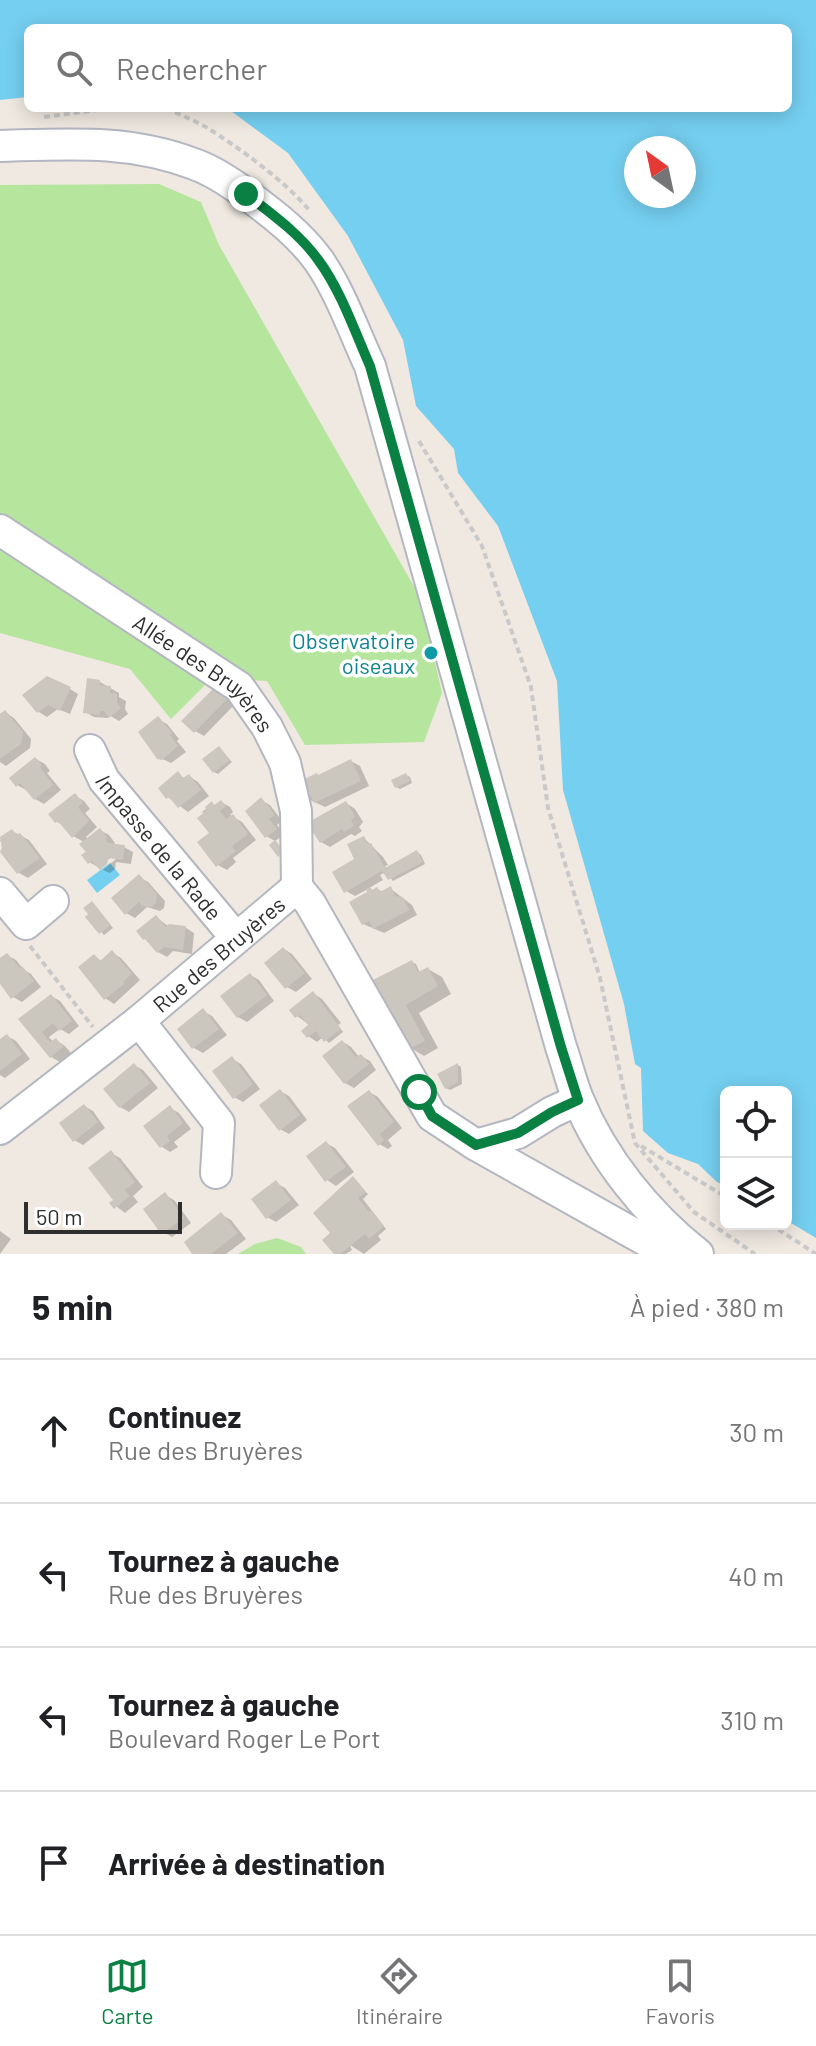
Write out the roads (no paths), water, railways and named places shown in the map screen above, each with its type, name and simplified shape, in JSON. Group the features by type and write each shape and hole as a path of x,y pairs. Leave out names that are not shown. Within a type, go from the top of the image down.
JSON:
{"street":[{"path":"0,146 94,143 149,149 197,165 246,194 283,222 319,261 370,366 578,1100 600,1145 687,1254"},
{"name":"Allée des Bruyères","path":"0,530 239,687 267,727 285,763 296,811 297,887"},
{"name":"Impasse de la Rade","path":"90,750 104,780 236,938"},
{"name":"Rue des Bruyères","path":"0,1129 139,1021 297,887 310,903 432,1116 476,1145 645,1240 687,1254"},
{"path":"0,893 26,924 53,901"},
{"path":"139,1021 219,1123 216,1173"},
{"path":"476,1145 518,1133 578,1100"}],"water":[{"path":"0,0 816,0 816,1238 792,1224 792,1086 720,1086 720,1183 698,1164 668,1153 643,1131 641,1068 635,1064 624,1004 563,790 557,681 498,526 458,473 454,449 416,406 403,340 348,236 288,153 232,112 792,112 792,24 24,24 24,97 0,100"},
{"path":"110,863 120,875 97,893 87,880"}],"place":[{"name":"Observatoire oiseaux","path":"431,653"}]}
